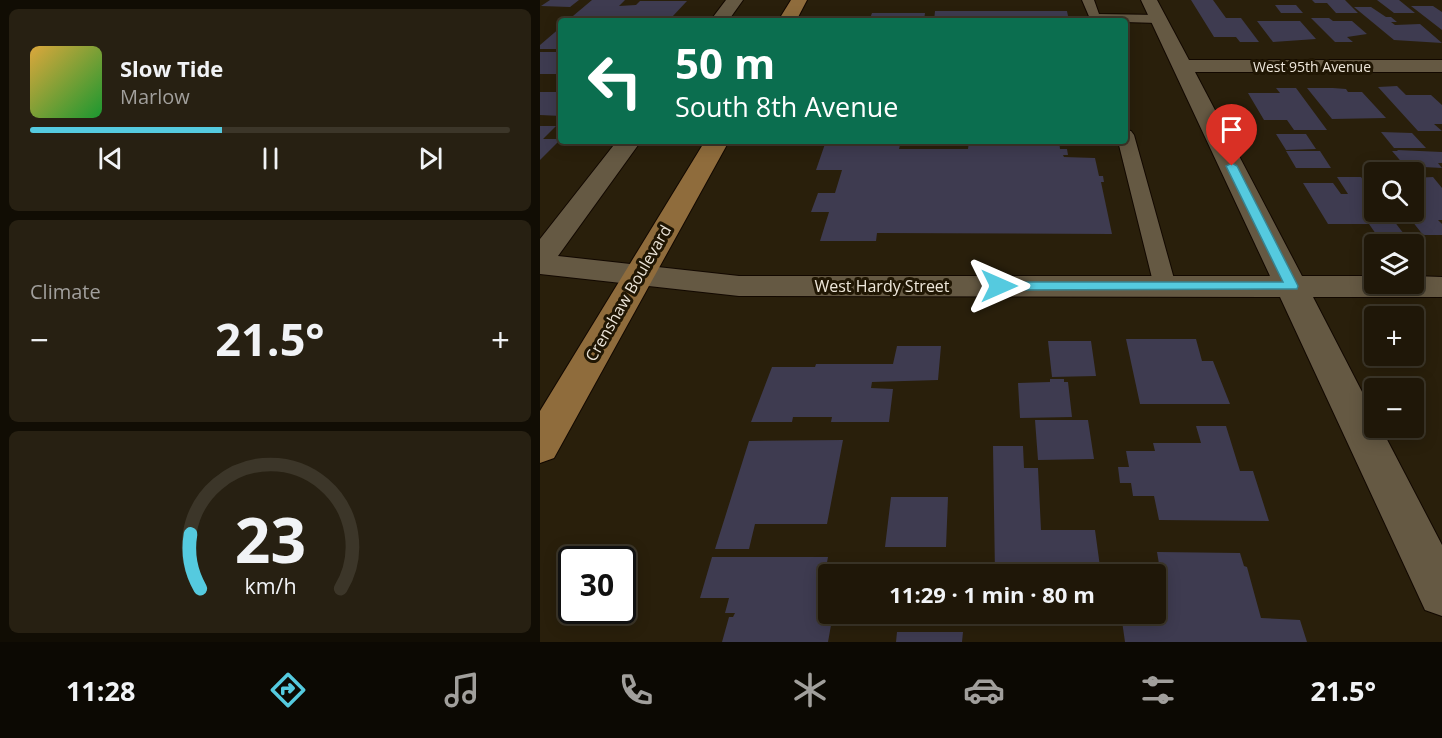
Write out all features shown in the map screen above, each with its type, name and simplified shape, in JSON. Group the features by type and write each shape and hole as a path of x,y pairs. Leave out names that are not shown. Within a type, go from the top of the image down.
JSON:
{"main road":[{"path":"789,18 799,0"},
{"name":"Crenshaw Boulevard","path":"540,446 715,144"}],"street":[{"path":"721,18 735,0"},
{"path":"1154,10 1442,593"},
{"name":"West 95th Avenue","path":"1181,66 1442,66"},
{"path":"540,259 627,144"},
{"name":"West Hardy Street","path":"540,264 739,286 1442,287"}],"lane":[{"path":"1088,0 1093,18"},
{"path":"1106,18 1154,10"},
{"path":"1127,144 1165,286"}],"building":[{"path":"550,0 579,0 570,7 541,6"},
{"path":"592,0 625,0 619,6 636,5 640,1 687,1 672,17 571,18"},
{"path":"1191,0 1213,0 1226,18 1241,18 1259,42 1240,42 1236,37 1214,37"},
{"path":"1312,0 1345,0 1358,13 1336,13 1327,3 1315,3"},
{"path":"1377,0 1399,0 1415,13 1394,13"},
{"path":"1275,5 1296,5 1303,13 1281,13"},
{"path":"1411,6 1433,6 1442,12 1442,30"},
{"path":"1354,7 1371,7 1386,17 1391,17 1397,22 1391,22 1395,25 1420,24 1442,43 1394,40"},
{"path":"935,11 1067,11 1068,18 934,18"},
{"path":"872,13 925,13 924,18 870,18"},
{"path":"1311,18 1352,21 1367,34 1347,37 1353,42 1335,42"},
{"path":"1257,21 1300,21 1316,39 1273,42"},
{"path":"558,30 558,49 540,49 540,45"},
{"path":"540,52 558,52 558,74 540,74"},
{"path":"1397,86 1406,95 1431,95 1442,105 1442,124 1434,124 1442,131 1418,131 1378,87"},
{"path":"1276,88 1296,88 1327,130 1294,130 1287,120 1264,120 1248,93 1280,93"},
{"path":"1307,88 1333,88 1346,89 1348,92 1362,92 1386,118 1332,119"},
{"path":"540,92 558,92 558,116 540,115"},
{"path":"540,126 556,126 543,139 558,139 558,142 540,160"},
{"path":"1381,132 1412,133 1426,148 1394,148"},
{"path":"1276,134 1306,134 1316,149 1286,150"},
{"path":"825,144 900,144 899,149 968,149 969,144 1059,144 1060,149 1067,149 1068,155 1063,155 1064,157 1095,158 1099,176 1103,176 1104,182 1101,182 1112,234 877,233 876,241 820,241 829,212 811,212 818,193 835,193 842,170 816,170"},
{"path":"1286,151 1320,151 1331,168 1296,168"},
{"path":"1392,151 1442,152 1442,163 1438,163 1442,168 1424,167 1424,162 1402,162"},
{"path":"1337,177 1361,177 1364,181 1364,222 1395,222 1404,234 1376,234 1369,224 1328,224 1303,183 1333,183 1341,194 1348,194"},
{"path":"1424,177 1433,177 1442,188 1442,220 1438,220 1442,224 1442,235 1424,235 1413,222 1424,222"},
{"path":"1126,339 1196,339 1202,361 1213,361 1230,404 1140,404"},
{"path":"1048,341 1091,341 1096,376 1052,377"},
{"path":"897,346 941,346 938,380 872,382 871,388 893,389 889,422 831,422 832,417 793,417 792,422 751,422 772,367 815,367 816,364 893,364"},
{"path":"1050,379 1064,379 1064,382 1068,382 1072,417 1020,418 1018,383 1050,382"},
{"path":"1035,420 1088,420 1094,459 1038,460"},
{"path":"1196,426 1226,426 1240,471 1253,471 1269,521 1159,520 1154,496 1133,496 1131,483 1120,483 1118,467 1129,467 1126,451 1155,451 1153,443 1201,443"},
{"path":"843,440 827,524 755,524 749,549 715,549 749,441"},
{"path":"993,446 1023,446 1024,468 1038,468 1041,530 1095,530 1100,564 995,564"},
{"path":"891,497 948,497 946,547 885,547"},
{"path":"1157,552 1240,553 1244,566 1247,567 1261,618 1300,620 1307,642 1125,642 1122,624 1166,624 1166,564 1159,564"},
{"path":"712,557 828,557 827,564 818,564 818,624 831,624 828,642 722,642 729,617 733,617 735,613 725,613 729,598 700,598"},
{"path":"897,632 963,632 962,642 896,642"}],"route":[{"path":"999,286 1292,286 1232,166"}]}
